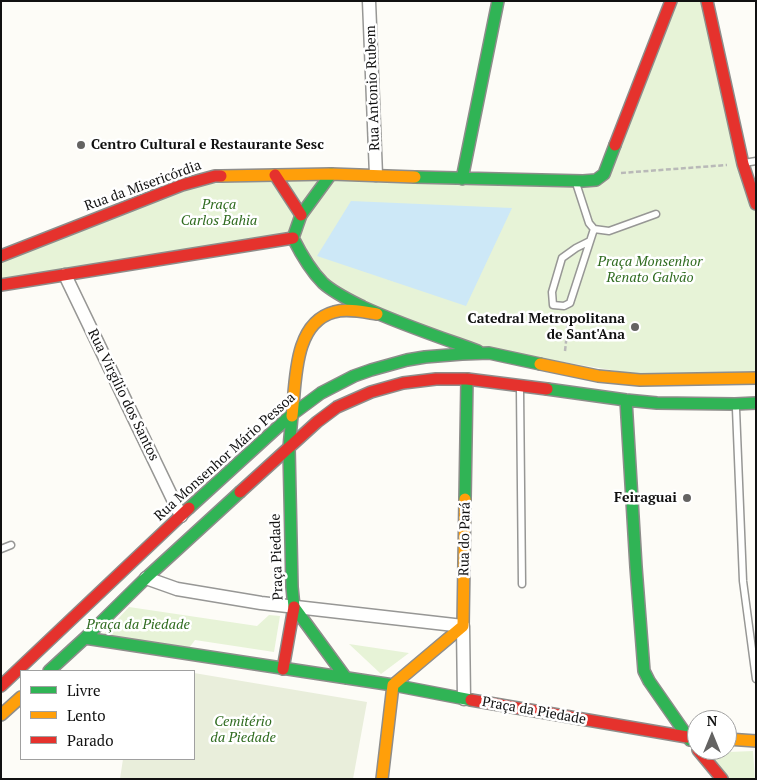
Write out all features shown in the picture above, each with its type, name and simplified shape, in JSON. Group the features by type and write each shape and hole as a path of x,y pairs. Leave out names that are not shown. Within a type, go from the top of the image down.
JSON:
{"main road":[{"path":"462,179 498,1"},
{"path":"482,352 377,314 343,297 324,284 312,272 293,238 301,215 331,174 575,181 600,178 604,174 671,1"},
{"path":"707,1 743,164 756,204"},
{"name":"Rua da Misericórdia","path":"1,256 182,185 216,176 331,174"},
{"path":"275,175 301,215"},
{"path":"1,285 293,238"},
{"path":"289,448 298,358 305,337 312,326 322,316 336,311 377,314"},
{"name":"Rua Monsenhor Mário Pessoa","path":"1,686 293,413 314,397 338,383 360,374 384,365 411,359 482,352 598,376 618,378 640,380 756,378"},
{"path":"50,670 146,578 317,422 337,407 371,392 403,383 467,379 657,403 756,403"},
{"name":"Rua do Pará","path":"463,626 467,379"},
{"path":"626,400 644,671 648,681 687,731"},
{"name":"Praça Piedade","path":"289,448 294,607 346,678"},
{"path":"283,669 294,607"},
{"path":"382,779 393,685 463,626"},
{"name":"Praça da Piedade","path":"85,638 393,685 464,699 687,736"},
{"path":"1,715 20,698"},
{"path":"737,740 756,741"},
{"path":"706,760 722,779"}],"street":[{"name":"Rua Antonio Rubem","path":"369,1 376,175"},
{"name":"Rua Virgílio dos Santos","path":"65,275 181,516"},
{"path":"146,578 177,588 294,607 463,626"},
{"name":"Rua do Pará","path":"463,626 464,699"}],"lane":[{"path":"743,164 756,161"},
{"path":"575,181 589,223 594,229 609,231 656,214"},
{"path":"590,240 562,258 552,292 554,305 564,306 570,303 594,229"},
{"path":"520,386 522,584"},
{"path":"735,404 743,581 756,679"},
{"path":"1,549 11,546"}],"path":[{"path":"604,174 743,164"}],"green space":[{"name":"Praça Monsenhor Renato Galvão","path":"672,1 706,1 740,166 756,214 756,371 641,375 485,349 380,311 326,281 295,234 1,285 1,256 182,185 333,178 595,181"},
{"name":"Praça da Piedade","path":"129,607 257,626 269,615 280,616 274,652 195,640 189,648 102,636"},
{"path":"349,644 409,653 381,674"},
{"name":"Cemitério da Piedade","path":"195,673 367,702 353,779 120,779 123,760 195,760"},
{"path":"753,751 755,779 728,779 711,760 737,760 737,752"}],"water":[{"path":"351,201 512,208 466,306 317,256"}],"traffic: fast":[{"path":"462,179 498,1"},
{"path":"415,177 596,180 604,174 615,145"},
{"path":"331,174 301,215 293,238 306,262 318,278 332,290 363,307 405,325 478,351"},
{"path":"189,508 290,416 321,393 354,376 407,360 462,354 489,353 540,364"},
{"path":"465,499 467,379"},
{"path":"547,389 657,403 756,403"},
{"path":"626,400 644,671 687,736"},
{"path":"292,416 289,448 294,607 346,678"},
{"path":"50,670 146,578 240,492"},
{"path":"85,638 393,685 471,700"}],"traffic: slow":[{"path":"221,176 331,174 415,177"},
{"path":"292,416 299,355 311,328 321,318 334,312 344,310 377,314"},
{"path":"540,364 598,376 640,380 756,378"},
{"path":"382,779 393,685 463,626 465,499"},
{"path":"1,715 20,698"},
{"path":"737,740 756,741"}],"traffic: jam":[{"path":"615,145 671,1"},
{"path":"707,1 743,164 756,204"},
{"path":"275,175 301,215"},
{"path":"1,256 182,185 221,176"},
{"path":"1,285 293,238"},
{"path":"240,492 317,422 337,407 371,392 403,383 436,379 467,379 547,389"},
{"path":"1,686 189,508"},
{"path":"283,669 294,607"},
{"path":"471,700 687,737"},
{"path":"706,760 722,779"}],"place":[{"name":"Centro Cultural e Restaurante Sesc","path":"81,145"},
{"name":"Catedral Metropolitana de Sant'Ana","path":"635,327"},
{"name":"Feiraguai","path":"687,498"}],"park label":[{"name":"Praça Carlos Bahia","path":"219,214"}]}
